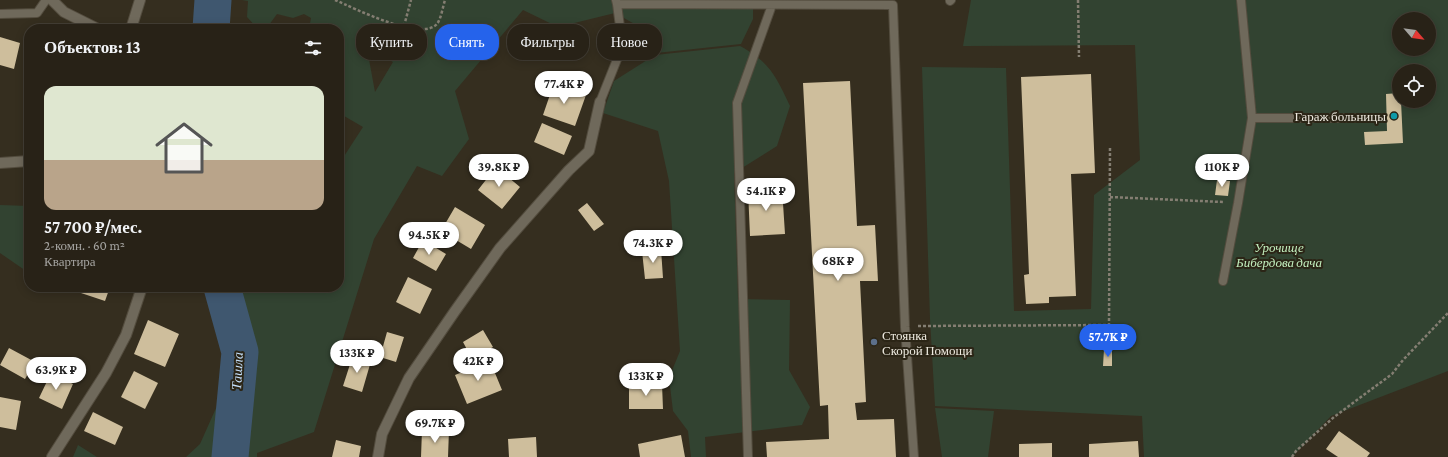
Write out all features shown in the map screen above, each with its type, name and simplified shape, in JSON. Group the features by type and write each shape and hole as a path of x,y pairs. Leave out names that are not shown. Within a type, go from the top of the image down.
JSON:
{"street":[{"path":"52,0 64,12 88,24"},
{"path":"133,24 140,0"},
{"path":"378,457 382,434 409,378 430,347 500,248 569,170 589,151 600,102"},
{"path":"0,163 24,161"},
{"path":"52,457 106,373 126,335 140,292"}],"lane":[{"path":"0,14 37,13 46,0"},
{"path":"1223,281 1252,118 1241,0"},
{"path":"600,102 618,57 622,42 616,2 772,5 893,5 905,327 914,457"},
{"path":"748,457 737,103 772,5"},
{"path":"1252,118 1369,118"}],"path":[{"path":"335,0 399,24"},
{"path":"405,24 411,0"},
{"path":"427,29 438,23 445,0"},
{"path":"1078,0 1078,57"},
{"path":"1108,347 1110,148"},
{"path":"1110,197 1238,203"},
{"path":"1292,457 1296,451 1334,417 1392,374 1403,360 1448,313"},
{"path":"905,327 1108,324"}],"green space":[{"path":"242,0 753,0 753,19 741,44 662,52 662,24 635,24 615,13 570,24 552,24 523,10 511,24 507,24 507,29 499,39 499,24 435,24 435,60 481,60 455,91 469,139 442,176 417,166 374,239 314,432 257,453 257,457 186,457 200,444 233,370 227,292 344,292 344,156 363,127 344,116 344,24 310,24 311,18 304,14 293,18 277,14 270,24 253,24 247,17 248,1"},
{"name":"Урочище Бибердова дача","path":"971,0 1448,0 1448,371 1331,416 1292,457 1144,457 1142,416 935,406 930,319 922,67 1006,68 1014,311 1091,309 1094,195 1140,160 1135,45 963,46"},
{"path":"740,46 758,58 771,71 790,106 777,146 734,173 738,299 790,300 789,370 810,407 802,425 705,437 706,457 691,457 688,431 673,411 669,378 680,351 669,181 658,131 603,113 614,81 647,60 662,60 662,54"},
{"path":"0,205 24,206 24,270 0,253"},
{"path":"935,408 994,411 988,457 942,457"},
{"path":"78,445 97,457 73,457"}],"building":[{"path":"0,37 20,43 14,69 0,65"},
{"path":"1091,74 1095,173 1071,174 1076,296 1049,297 1049,303 1026,304 1024,275 1029,274 1021,77"},
{"path":"850,81 857,226 875,225 878,281 860,281 866,402 855,403 857,420 894,419 896,457 767,457 766,442 829,439 828,405 820,406 803,83"},
{"path":"554,83 586,95 575,126 543,115"},
{"name":"Гараж больницы","path":"1386,94 1392,94 1392,108 1401,108 1403,143 1365,145 1364,132 1387,131"},
{"path":"542,123 572,136 564,155 534,142"},
{"path":"496,167 520,187 502,209 478,190"},
{"path":"1217,180 1230,181 1228,196 1215,195"},
{"path":"782,188 785,234 750,236 748,190"},
{"path":"587,203 604,224 594,231 578,210"},
{"path":"455,207 485,225 471,249 441,231"},
{"path":"423,240 446,254 436,271 413,258"},
{"path":"661,249 663,278 645,279 642,251"},
{"path":"408,277 432,289 420,314 396,302"},
{"path":"78,292 108,292 105,301"},
{"path":"148,320 179,334 165,367 134,354"},
{"path":"483,330 493,347 472,359 463,342"},
{"path":"387,332 404,337 396,362 380,357"},
{"path":"9,348 35,362 25,379 0,365"},
{"path":"1104,349 1112,349 1112,366 1103,366"},
{"path":"353,355 371,361 362,392 343,386"},
{"path":"490,361 502,390 467,404 455,375"},
{"path":"134,371 158,383 145,409 121,397"},
{"path":"51,373 73,384 62,409 39,398"},
{"path":"629,384 662,384 663,409 629,409"},
{"path":"0,397 21,401 16,430 0,427"},
{"path":"93,412 123,427 115,445 84,431"},
{"path":"422,430 449,430 448,457 421,457"},
{"path":"1339,431 1370,453 1367,457 1338,457 1326,449"},
{"path":"681,435 685,457 640,457 638,444"},
{"path":"536,437 537,457 509,457 508,439"},
{"path":"336,440 361,446 359,457 332,457"},
{"path":"1138,441 1139,457 1089,457 1089,444"},
{"path":"1052,443 1052,457 1019,457 1019,444"}],"waterway":[{"name":"Ташла","path":"211,24 213,0"},
{"name":"Ташла","path":"223,292 240,352 230,457"}],"place":[{"name":"Гараж больницы","path":"1394,116"},
{"name":"Стоянка Скорой Помощи","path":"874,342"}]}
